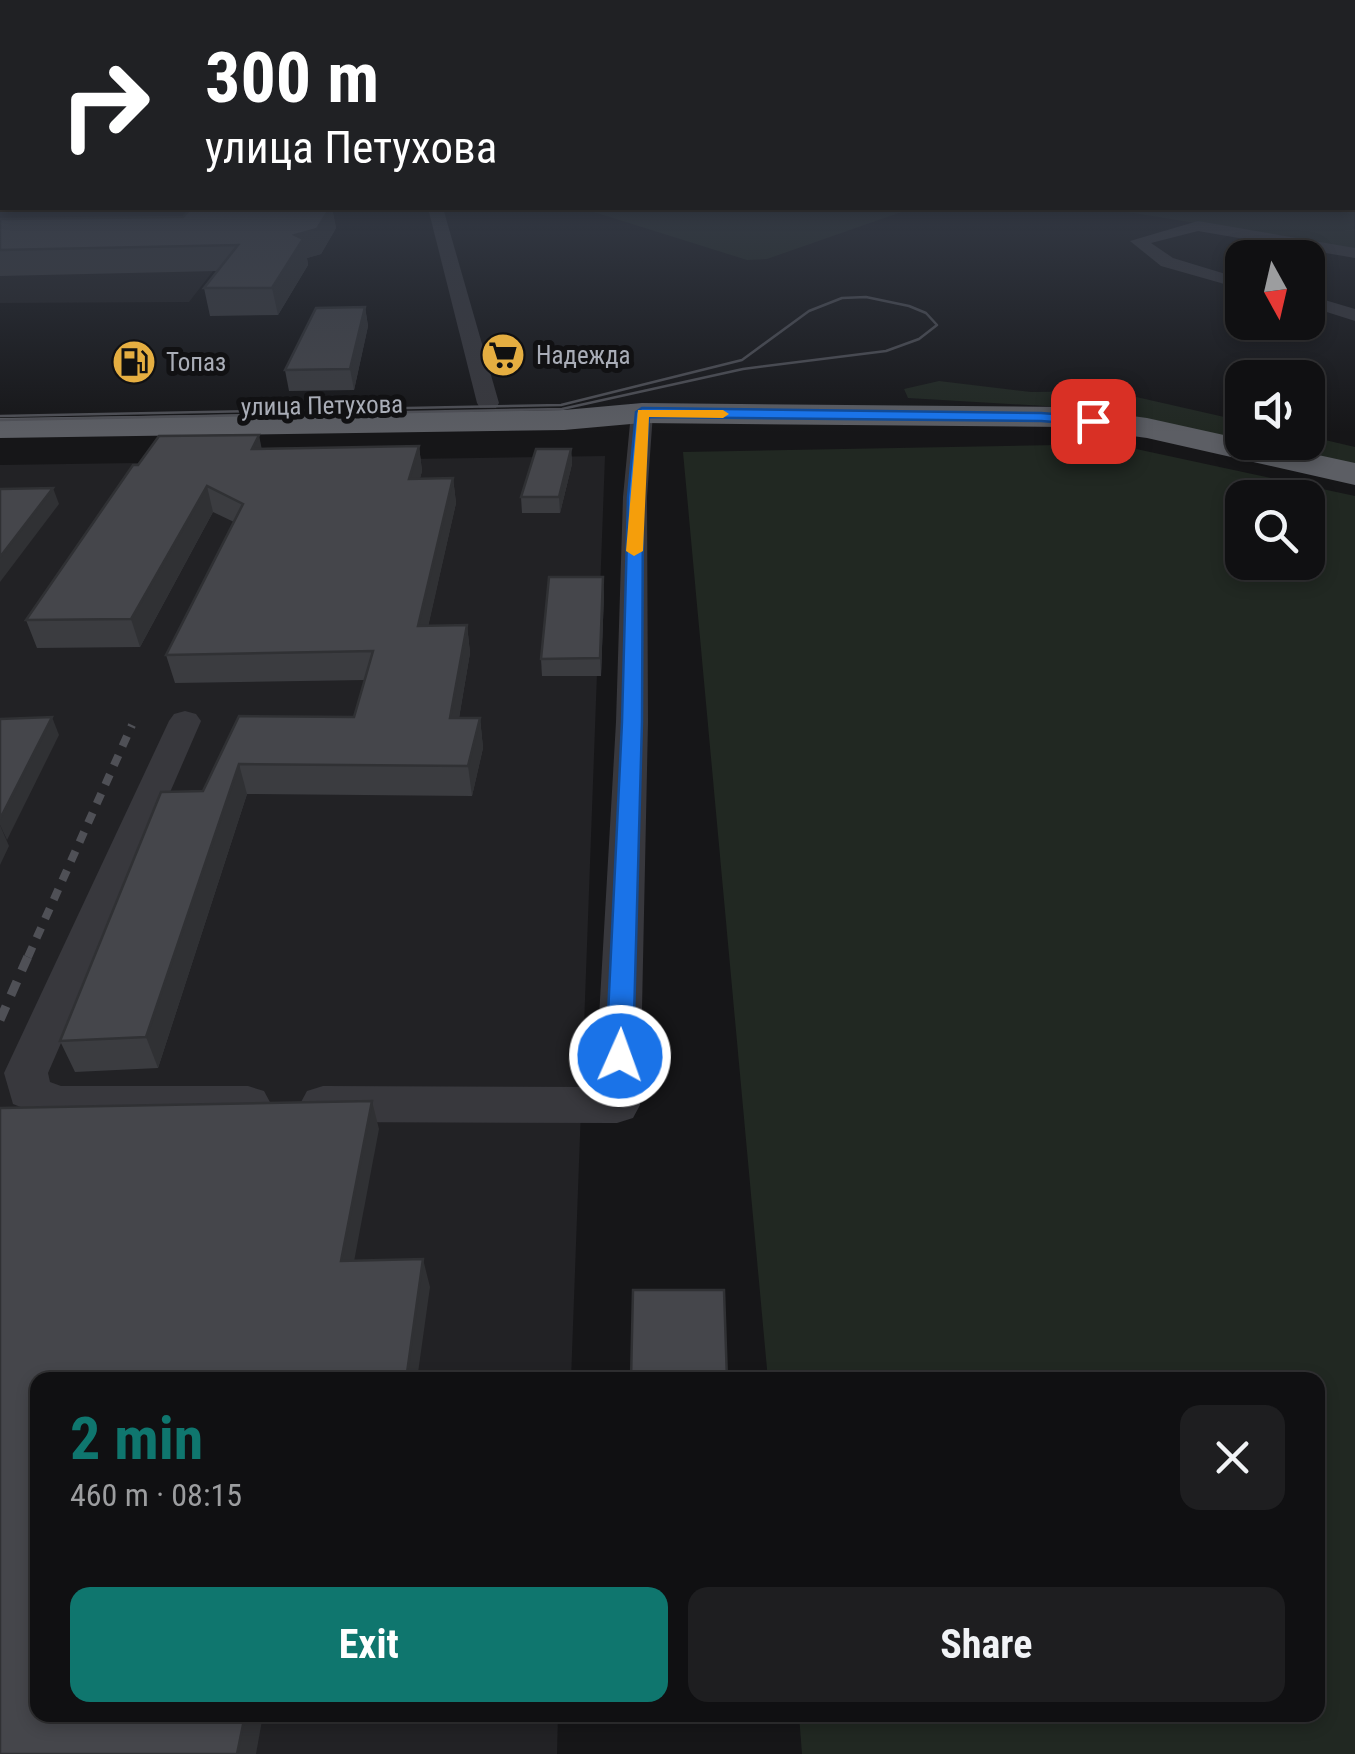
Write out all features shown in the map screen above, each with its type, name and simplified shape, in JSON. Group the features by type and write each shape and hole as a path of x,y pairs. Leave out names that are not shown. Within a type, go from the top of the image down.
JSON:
{"highway":[{"name":"улица Петухова","path":"0,409 578,402 642,412"},
{"name":"улица Петухова","path":"0,428 564,420 642,412 1066,417 1146,428 1355,474"}],"street":[{"path":"452,270 488,403"},
{"path":"1194,270 1225,279"},
{"path":"1325,305 1355,315"},
{"path":"185,721 26,1073 29,1092 58,1104 617,1105 632,722 635,497 642,412"}],"shaded area":[{"path":"0,270 214,270 189,302 0,303"},
{"path":"939,381 1031,392 1110,391 1225,417 1225,437 1078,408 908,398 904,389"},
{"path":"1325,440 1355,447 1355,465 1325,459"},
{"path":"1113,444 1281,480 1225,480 1225,580 1325,580 1325,490 1355,496 1355,1754 802,1754 800,1722 1325,1722 1325,1372 767,1372 683,452"},
{"path":"605,456 571,1372 30,1372 30,1722 558,1722 557,1754 0,1754 0,465"}],"building":[{"path":"218,270 283,270 272,288 204,288"},
{"path":"365,307 350,369 285,370 316,308"},
{"path":"259,435 252,449 419,446 409,479 453,478 418,626 467,625 450,718 480,718 468,766 239,764 146,1037 60,1041 161,792 203,791 239,716 354,717 373,651 166,655 243,504 207,486 131,619 26,620 133,465 138,465 159,436"},
{"path":"536,449 571,449 559,497 521,497"},
{"path":"53,488 0,557 0,489"},
{"path":"549,577 603,577 600,658 541,659"},
{"path":"52,717 0,819 0,719"},
{"path":"372,1101 341,1261 423,1259 407,1372 30,1372 30,1722 244,1722 237,1754 0,1754 0,1108"},
{"path":"633,1290 724,1290 727,1372 631,1372"}],"tram line":[{"path":"0,416 561,405 742,360 809,311 842,298 866,297 909,306 926,313 937,325 919,339 886,351 743,369 562,409 0,420"}],"railway":[{"path":"28,957 132,725"},
{"path":"0,1020 29,954"}],"slow traffic":[{"path":"634,551 642,412 723,414"}],"place":[{"name":"Надежда","path":"503,355"},
{"name":"Топаз","path":"134,362"}],"route":[{"path":"620,1056 632,722 635,497 642,412 1066,417 1093,421"}]}
